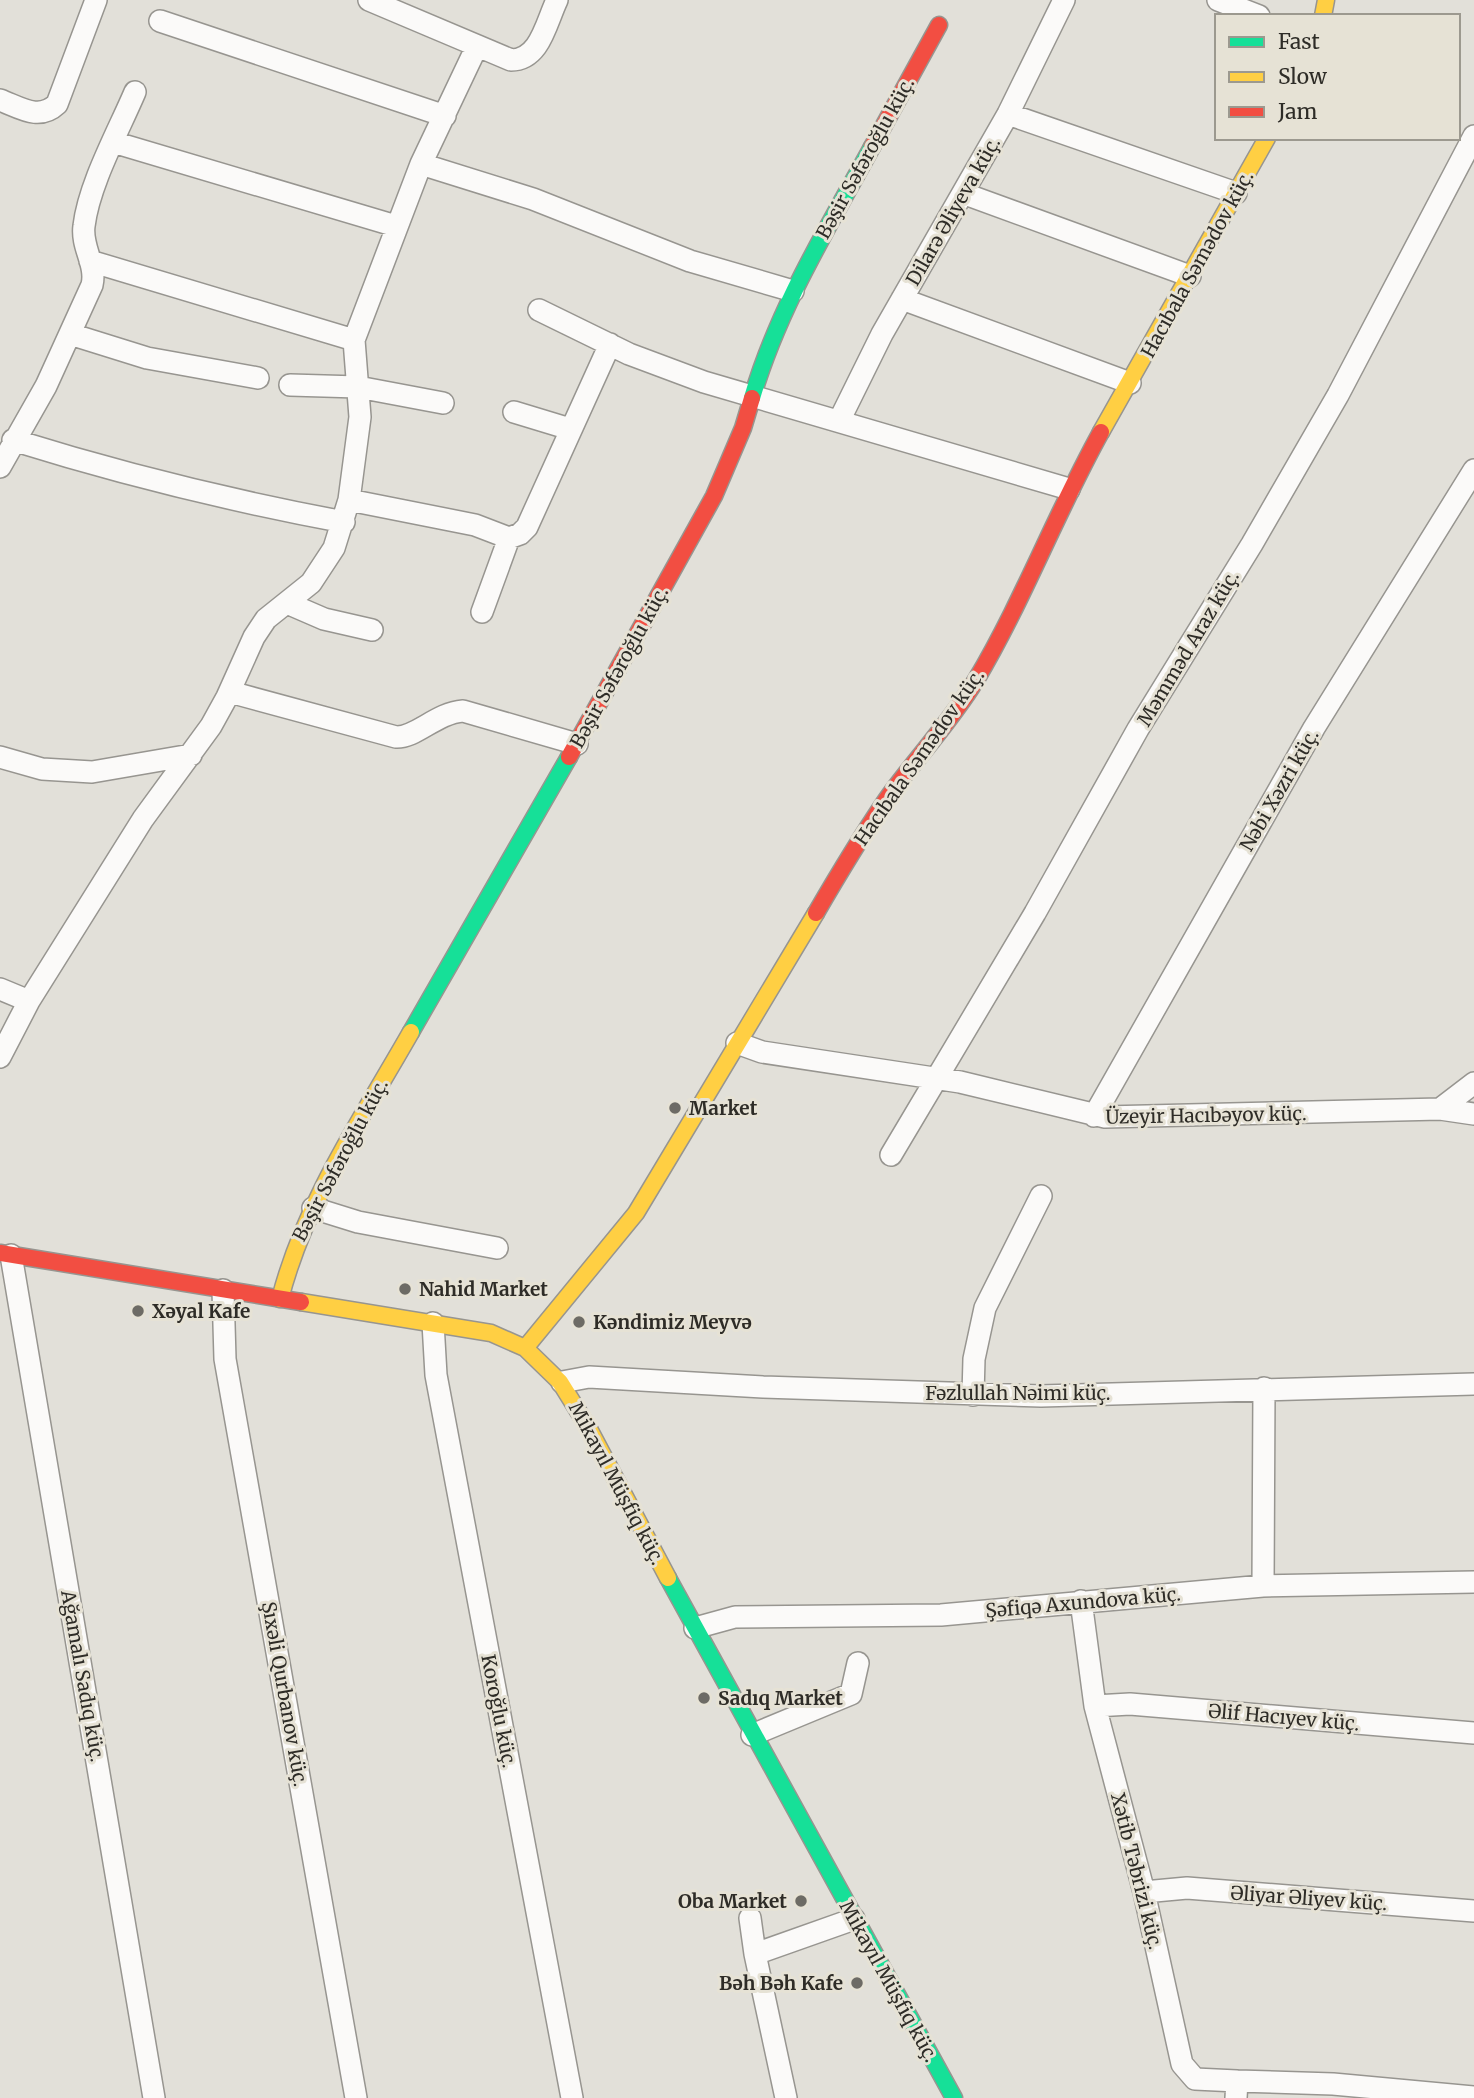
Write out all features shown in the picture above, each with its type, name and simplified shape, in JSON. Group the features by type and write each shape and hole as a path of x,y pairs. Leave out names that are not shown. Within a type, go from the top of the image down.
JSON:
{"street":[{"path":"0,100 37,114 48,112 57,104 96,0"},
{"path":"369,0 396,5 511,60 524,60 534,52 556,0"},
{"name":"Dilarə Əliyeva küç.","path":"839,421 902,299 965,194 1064,0"},
{"path":"1218,0 1254,14"},
{"path":"160,22 445,116"},
{"name":"Bəşir Səfəroğlu küç.","path":"280,1299 291,1257 313,1208 371,1098 577,744 714,496 743,428 761,366 793,291 939,25"},
{"path":"0,1057 29,1001 143,819 191,755 230,692 254,637 266,619 312,583 334,548 349,500 360,417 354,340 421,164 477,46"},
{"path":"1,463 46,386 70,334 92,269 83,227 94,189 135,92"},
{"path":"1007,114 1236,193"},
{"name":"Məmməd Araz küç.","path":"891,1155 1139,729 1252,544 1338,395 1474,136"},
{"name":"Hacıbala Səmədov küç.","path":"526,1347 636,1213 887,799 952,716 975,681 995,646 1069,489 1267,140"},
{"path":"113,142 396,226"},
{"path":"421,164 533,199 690,261 793,291"},
{"path":"965,194 1190,276"},
{"path":"92,269 354,340"},
{"path":"902,299 1130,383"},
{"path":"539,310 653,364 1069,489"},
{"path":"70,334 148,358 258,379"},
{"path":"482,612 509,538 527,527 610,344"},
{"path":"290,385 358,387 443,403"},
{"path":"514,412 570,429"},
{"path":"13,440 131,475 232,500 344,522"},
{"name":"Nəbi Xəzri küç.","path":"1094,1116 1314,728 1474,470"},
{"path":"349,500 475,525 509,538"},
{"path":"287,603 324,619 372,630"},
{"path":"230,692 396,737 408,736 444,714 463,711 577,744"},
{"path":"0,757 42,769 92,772 191,755"},
{"path":"0,989 29,1001"},
{"name":"Üzeyir Hacıbəyov küç.","path":"737,1043 762,1052 995,1089 1094,1116 1440,1109 1474,1114"},
{"path":"1440,1109 1474,1083"},
{"path":"973,1395 974,1359 985,1308 1041,1196"},
{"path":"313,1208 358,1222 497,1248"},
{"name":"Mikayıl Müşfiq küç.","path":"6,1254 491,1333 526,1347 551,1368 562,1382 752,1735 954,2098"},
{"name":"Ağamalı Sadıq küç.","path":"6,1254 154,2098"},
{"name":"Şıxəli Qurbanov küç.","path":"223,1290 225,1359 356,2098"},
{"name":"Koroğlu küç.","path":"433,1323 436,1375 572,2098"},
{"name":"Fəzlullah Nəimi küç.","path":"562,1382 589,1377 1041,1396 1474,1384"},
{"path":"1263,1586 1264,1388"},
{"name":"Şəfiqə Axundova küç.","path":"695,1628 735,1617 941,1615 1263,1586 1474,1582"},
{"name":"Xətib Təbrizi küç.","path":"1081,1601 1095,1706 1144,1892 1182,2064 1195,2079 1236,2090 1333,2084 1474,2098"},
{"path":"752,1735 851,1694 858,1663"},
{"name":"Əlif Hacıyev küç.","path":"1095,1706 1130,1704 1474,1733"},
{"name":"Əliyar Əliyev küç.","path":"1144,1892 1187,1888 1474,1911"},
{"path":"750,1918 755,1954 786,2098"},
{"path":"755,1954 854,1919"}],"traffic: fast":[{"path":"752,398 775,333 790,301 872,147"},
{"path":"411,1032 569,757"},
{"path":"668,1578 954,2098"}],"traffic: slow":[{"path":"1323,14 1326,0"},
{"path":"1101,432 1266,140"},
{"path":"526,1347 636,1213 816,913"},
{"path":"280,1299 304,1228 320,1195 411,1032"},
{"path":"301,1302 491,1333 525,1348 560,1382 588,1427 668,1578"}],"traffic: jam":[{"path":"872,147 939,25"},
{"path":"569,757 714,496 743,428 752,398"},
{"path":"816,913 886,800 976,680 1101,432"},
{"path":"0,1253 301,1302"}],"place":[{"name":"Market","path":"675,1108"},
{"name":"Nahid Market","path":"405,1289"},
{"name":"Xəyal Kafe","path":"138,1311"},
{"name":"Kəndimiz Meyvə","path":"579,1322"},
{"name":"Sadıq Market","path":"704,1698"},
{"name":"Oba Market","path":"801,1901"},
{"name":"Bəh Bəh Kafe","path":"857,1983"}]}
